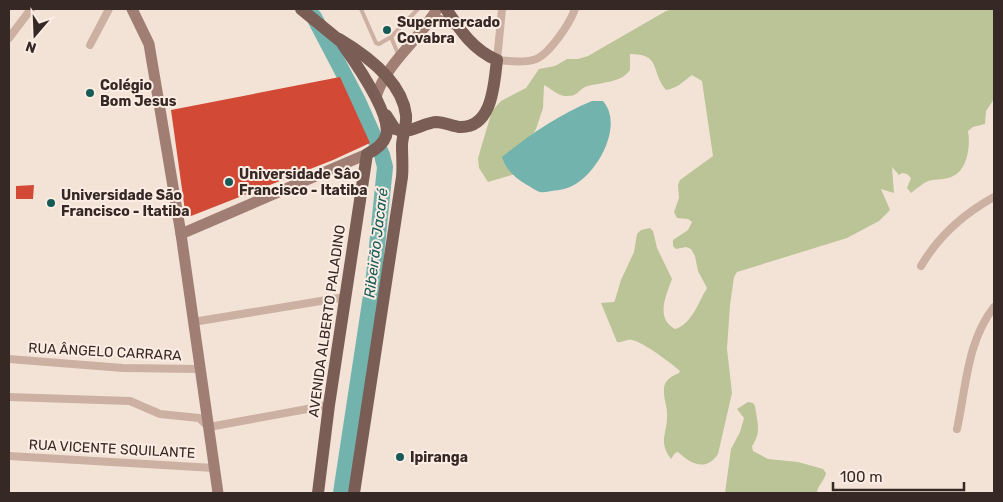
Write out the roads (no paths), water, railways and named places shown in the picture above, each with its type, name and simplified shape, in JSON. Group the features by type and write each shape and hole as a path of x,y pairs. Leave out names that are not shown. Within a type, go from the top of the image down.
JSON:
{"main road":[{"path":"132,9 149,44 181,234 218,493"},
{"path":"301,9 352,47 385,75 394,86 404,109 402,177 354,493"},
{"path":"339,39 368,70 387,118 395,129 404,131 436,122 460,127 474,123 487,111 492,97 497,60 474,47 446,9"},
{"path":"181,234 378,148 384,140 387,130 377,92 385,75 434,14 457,25"},
{"name":"AVENIDA ALBERTO PALADINO","path":"318,493 345,297 369,153"}],"street":[{"path":"9,38 31,9"},
{"path":"90,45 109,9"},
{"path":"502,9 497,60 525,62 536,60 560,36 569,23 575,9"},
{"path":"921,266 945,234 994,197"},
{"path":"193,322 345,297"},
{"path":"957,429 974,344 984,322 994,307"},
{"name":"RUA ÂNGELO CARRARA","path":"9,359 123,368 200,369"},
{"path":"9,397 130,401 160,414 199,418 209,427 329,405"},
{"name":"RUA VICENTE SQUILANTE","path":"9,456 214,468"}],"lane":[{"path":"361,9 376,43 380,44 390,38 418,9"},
{"path":"390,38 399,56"}],"water":[{"path":"592,101 603,101 609,111 611,122 605,147 592,170 583,179 574,185 560,190 542,192 523,182 506,166 502,157 523,141 568,112"}],"waterway":[{"name":"Ribeirão Jacaré","path":"314,17 358,101 382,155 385,167 374,276 341,493"}],"place":[{"name":"Supermercado Covabra","path":"387,30"},
{"name":"Colégio Bom Jesus","path":"90,93"},
{"name":"Universidade Sâo Francisco - Itatiba","path":"229,182"},
{"name":"Universidade São Francisco - Itatiba","path":"51,203"},
{"name":"Ipiranga","path":"400,457"}]}
